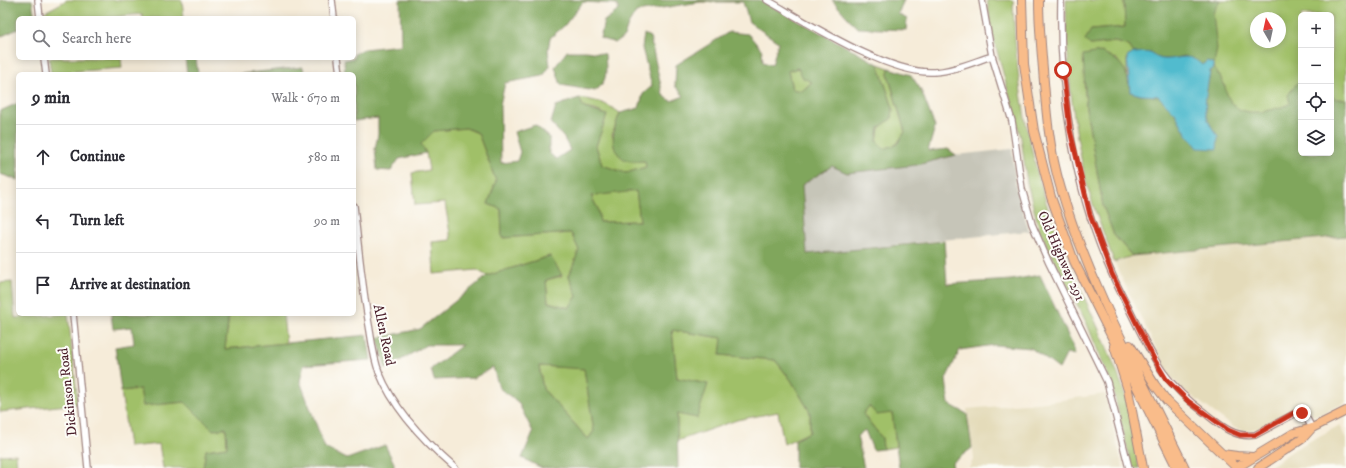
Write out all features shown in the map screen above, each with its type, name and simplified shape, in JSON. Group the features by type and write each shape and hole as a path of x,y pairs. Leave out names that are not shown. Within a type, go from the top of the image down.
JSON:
{"highway":[{"path":"1022,0 1024,64 1034,130 1052,197 1074,261 1177,468"},
{"path":"1039,0 1039,26 1047,126 1061,188 1084,254 1185,468"},
{"path":"1111,314 1155,386 1167,401 1237,468 1294,433 1312,428 1346,411"},
{"path":"1111,336 1128,390 1143,468"},
{"path":"1258,468 1302,439 1312,428"},
{"path":"1222,454 1253,457"}],"street":[{"path":"38,0 40,16"},
{"path":"332,0 334,16"},
{"path":"767,0 884,62 910,70 934,72 952,69 992,56"},
{"name":"Old Highway 291","path":"982,0 992,56 1012,121 1022,189 1032,224 1048,261 1107,382 1129,468"},
{"path":"1062,0 1062,52 1066,100 1084,192 1112,274 1160,368 1180,394 1234,434 1248,436 1255,435 1298,412 1302,413 1306,417 1312,428"},
{"path":"44,60 46,72"},
{"path":"338,60 340,72"},
{"name":"Allen Road","path":"356,224 365,303 373,350 380,372 390,393 410,421 437,452 455,468"},
{"name":"Dickinson Road","path":"72,316 88,468"}],"shaded area":[{"path":"1012,149 1016,188 1029,231 807,254 802,185 832,166 917,165 956,155"},
{"path":"1346,236 1346,402 1317,416 1312,415 1307,409 1298,408 1289,410 1263,426 1246,431 1235,428 1181,388 1168,373 1114,262 1132,256"},
{"path":"1105,394 1123,468 969,468 974,458 967,409 1047,402"},
{"path":"1340,425 1346,440 1346,468 1268,468 1295,449"}],"green space":[{"path":"0,0 32,0 35,16 16,16 16,30 0,37"},
{"path":"67,0 182,0 184,16 142,16 142,14 122,16 44,16 43,13"},
{"path":"400,0 760,0 878,64 893,108 892,118 879,128 877,141 884,149 897,144 905,132 888,74 889,68 911,75 921,90 935,127 928,151 948,149 956,155 917,165 847,173 832,166 802,185 807,254 944,241 947,284 1011,280 1040,275 1072,344 1075,355 1067,353 1059,369 1031,348 994,345 960,350 946,379 949,404 967,414 972,448 952,463 953,468 899,468 892,413 877,415 869,406 863,414 882,438 883,449 873,450 865,430 857,436 864,468 795,468 795,440 810,432 810,412 791,380 775,360 720,355 722,338 672,330 677,378 708,384 697,418 677,414 678,468 542,468 522,458 533,432 518,402 499,388 493,367 474,378 434,380 431,369 462,345 426,345 386,369 377,338 420,329 487,276 550,256 562,275 546,280 548,302 569,308 577,296 569,276 579,250 571,233 502,238 501,209 488,204 496,181 478,133 466,128 434,131 421,144 426,153 399,159 391,171 377,170 375,149 378,134 378,118 356,121 356,72 345,72 344,60 356,60 356,53 364,49 401,45","holes":["583,2 616,4 619,10 604,21 600,38 615,43 624,37 628,25 636,12 700,2 743,2 749,22 778,42 772,65 763,62 762,50 748,34 729,32 676,65 675,86 684,96 671,101 663,95 650,37 644,34 642,48 652,86 643,94 639,108 620,113 613,138 616,151 620,156 628,161 645,161 646,167 626,173 602,165 596,146 607,115 584,108 579,98 556,106 551,123 564,138 570,150 556,159 549,153 549,137 535,125 514,132 520,152 517,161 501,163 500,105 505,83 543,76 550,66 548,50 550,38 564,26","798,68 803,78 812,82 802,91 792,89 788,71","636,191 640,221 600,222 598,209 591,196","539,366 584,369 594,431 588,439 543,389"]},
{"path":"832,0 904,0 898,14 907,19 906,30 857,28"},
{"path":"987,0 1013,0 1016,55 1024,110 1035,164 1059,239 1106,345 1123,388 1139,468 1132,468 1112,386 1087,324 1040,232 1027,183 1021,138 992,33"},
{"path":"1066,0 1124,0 1125,27 1091,30 1090,45 1115,42 1129,46 1134,53 1127,57 1127,75 1116,58 1084,81 1086,108 1103,206 1114,235 1132,256 1114,262 1089,191 1081,159 1071,91 1067,46"},
{"path":"1124,0 1220,0 1213,13 1217,49 1214,64 1207,61 1202,65 1184,56 1173,59 1161,59 1151,53 1134,53 1129,46 1115,42 1090,45 1085,40 1091,30 1125,27"},
{"path":"1207,0 1346,0 1346,105 1334,107 1334,12 1298,12 1298,110 1220,120"},
{"path":"567,51 586,51 605,54 605,79 595,91 561,85 555,67"},
{"path":"1101,52 1114,59 1123,67 1130,92 1141,95 1158,96 1175,113 1186,133 1218,136 1208,120 1205,105 1210,71 1214,68 1223,82 1231,102 1243,111 1267,111 1290,104 1288,95 1298,83 1298,156 1334,156 1334,97 1336,99 1346,99 1346,236 1132,256 1114,235 1103,206 1086,108 1083,55"},
{"path":"49,60 121,60 122,68 51,72"},
{"path":"185,60 196,60 198,72 187,72"},
{"path":"878,64 889,68 888,75 905,132 897,144 884,149 877,141 879,128 892,118 893,108"},
{"path":"303,67 304,72 257,72"},
{"path":"798,68 812,82 802,91 792,89 788,71"},
{"path":"579,98 601,102 620,113 612,135 626,160 645,161 646,167 626,173 602,165 596,146 607,115 595,110 584,108"},
{"path":"16,104 16,179 0,174 0,111"},
{"path":"466,128 478,133 496,181 488,204 501,209 502,238 571,233 579,250 569,276 577,296 569,308 548,302 546,280 562,276 550,256 487,276 477,270 434,274 432,242 451,240 445,203 415,205 412,173 429,170 426,153 421,144 434,131"},
{"path":"636,190 640,221 599,222 598,209 591,196"},
{"path":"12,282 15,318 68,316 78,404 0,412 0,283"},
{"path":"111,316 229,316 225,349 367,335 371,360 304,365 300,381 325,448 347,459 385,445 394,463 394,468 203,468 206,450 227,447 226,428 213,430 185,402 143,406 140,389 121,391 115,347 134,344 132,327 113,329"},
{"path":"229,316 283,316 286,343 225,349"},
{"path":"672,330 723,338 720,355 775,360 791,380 810,412 810,432 784,444 778,412 737,420 677,441 677,414 707,384 677,378"},
{"path":"539,366 584,368 594,431 588,439 543,389"},
{"path":"140,389 143,406 185,402 213,430 226,428 227,447 206,450 203,468 163,468 159,444 129,447 121,391"},
{"path":"869,405 892,413 896,447 883,449 882,438 863,414"},
{"path":"16,454 17,468 0,468 0,455"}],"water":[{"path":"1134,53 1148,53 1163,59 1188,57 1202,65 1207,61 1214,64 1214,68 1210,71 1205,105 1208,120 1218,136 1217,149 1198,148 1186,133 1175,113 1158,96 1141,95 1130,92 1127,57"}],"route":[{"path":"1063,70 1070,130 1090,215 1112,274 1154,359 1166,379 1188,401 1234,434 1248,436 1255,435 1294,413 1302,413"}]}
